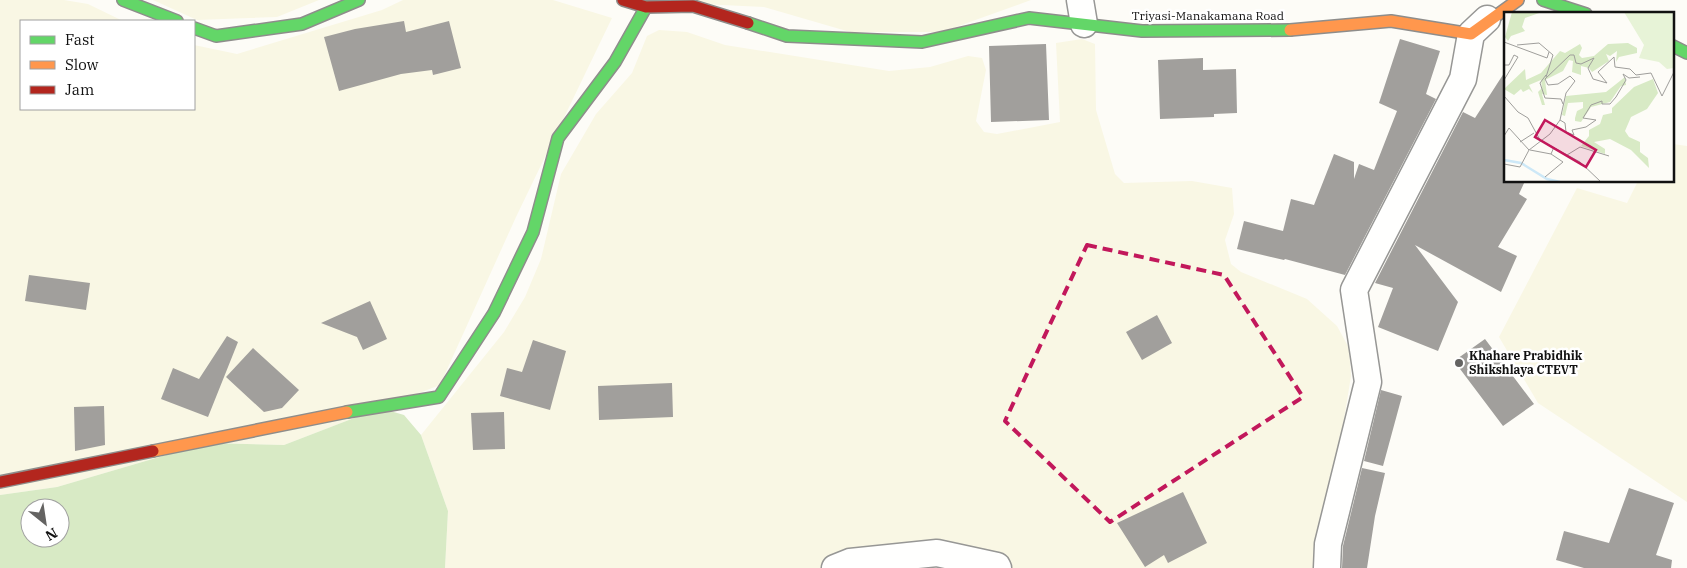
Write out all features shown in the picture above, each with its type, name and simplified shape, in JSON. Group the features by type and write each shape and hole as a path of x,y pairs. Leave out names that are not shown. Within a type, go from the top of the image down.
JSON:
{"street":[{"path":"123,0 175,20"},
{"path":"195,28 216,36 302,24 359,0"},
{"name":"Triyasi-Manakamana Road","path":"623,0 646,6 693,6 787,36 922,42 1029,18 1082,12 1142,31 1295,30 1391,21 1471,34"},
{"path":"1327,568 1328,544 1368,382 1354,290 1463,79 1471,34 1508,0"},
{"path":"1471,34 1518,0"},
{"path":"1543,0 1580,12"},
{"path":"0,482 308,418 439,397 494,313 533,232 558,138 615,62 646,6"},
{"path":"1674,46 1687,53"},
{"path":"835,568 850,562 938,553 997,566 998,568"}],"highlighted area":[{"path":"1087,245 1224,275 1303,397 1110,522 1005,421"}],"shaded area":[{"path":"0,0 64,0 88,4 121,20 20,20 20,110 195,110 195,45 237,54 382,10 403,0 553,0 612,18 516,217 440,385 284,445 207,443 57,487 0,495"},
{"path":"153,0 319,0 277,17 197,20"},
{"path":"691,0 1031,0 942,32 850,32 764,7 701,4"},
{"path":"659,30 687,32 725,45 889,71 930,67 968,56 982,58 986,70 976,121 984,132 997,134 1060,122 1056,43 1082,39 1095,44 1096,110 1115,174 1124,183 1192,181 1232,188 1234,214 1225,240 1231,264 1241,272 1307,299 1337,326 1349,348 1351,376 1320,568 445,568 448,511 421,435 504,332 525,297 541,259 561,174 596,114 632,73 647,36"},
{"path":"1674,144 1687,146 1687,502 1538,403 1499,337 1577,188 1627,203 1638,182 1674,182"}],"green space":[{"path":"380,408 404,415 421,435 448,511 445,568 0,568 0,495 57,487 207,443 284,445"}],"building":[{"path":"404,21 406,32 449,21 461,68 433,75 432,70 401,74 339,91 324,37 355,29"},
{"path":"1400,39 1440,51 1426,94 1436,99 1345,275 1285,259 1237,249 1244,221 1283,231 1291,199 1314,205 1334,154 1354,162 1354,179 1359,164 1374,170 1397,111 1379,103"},
{"path":"1046,44 1049,120 991,122 989,46"},
{"path":"1203,58 1203,70 1236,69 1237,113 1214,114 1214,117 1160,119 1158,60"},
{"path":"1504,73 1504,182 1525,182 1519,194 1527,199 1498,247 1517,256 1501,292 1415,245 1458,302 1438,351 1378,327 1393,288 1375,283 1463,112 1475,118"},
{"path":"29,275 90,283 86,310 25,301"},
{"path":"370,301 387,339 363,350 357,337 321,323"},
{"path":"1157,315 1172,343 1142,360 1126,332"},
{"path":"227,336 238,342 208,417 161,399 173,368 199,379"},
{"path":"1485,339 1534,404 1503,426 1454,361"},
{"path":"533,340 566,351 550,410 500,396 507,368 522,372"},
{"path":"253,348 299,390 282,408 264,412 226,377"},
{"path":"672,383 673,417 599,420 598,386"},
{"path":"1381,390 1402,396 1383,466 1364,461"},
{"path":"104,406 105,445 75,451 74,407"},
{"path":"504,412 505,449 473,450 471,413"},
{"path":"1362,468 1385,473 1375,516 1367,568 1342,568 1343,546"},
{"path":"1629,488 1674,503 1656,555 1672,560 1671,568 1584,568 1556,560 1564,531 1609,543"},
{"path":"1183,492 1207,543 1168,563 1164,555 1145,567 1117,523"}],"traffic: fast":[{"path":"123,0 174,20"},
{"path":"195,28 216,36 302,24 359,0"},
{"path":"1543,0 1580,12"},
{"path":"347,412 439,397 494,313 533,232 558,138 615,62 646,7"},
{"path":"748,23 787,36 922,42 1029,18 1142,31 1290,30"},
{"path":"1674,46 1687,53"}],"traffic: slow":[{"path":"1290,30 1391,21 1471,34 1518,0"},
{"path":"153,451 347,412"}],"traffic: jam":[{"path":"623,0 646,7 693,6 748,23"},
{"path":"0,482 153,451"}],"place":[{"name":"Khahare Prabidhik Shikshlaya CTEVT","path":"1459,363"}]}
